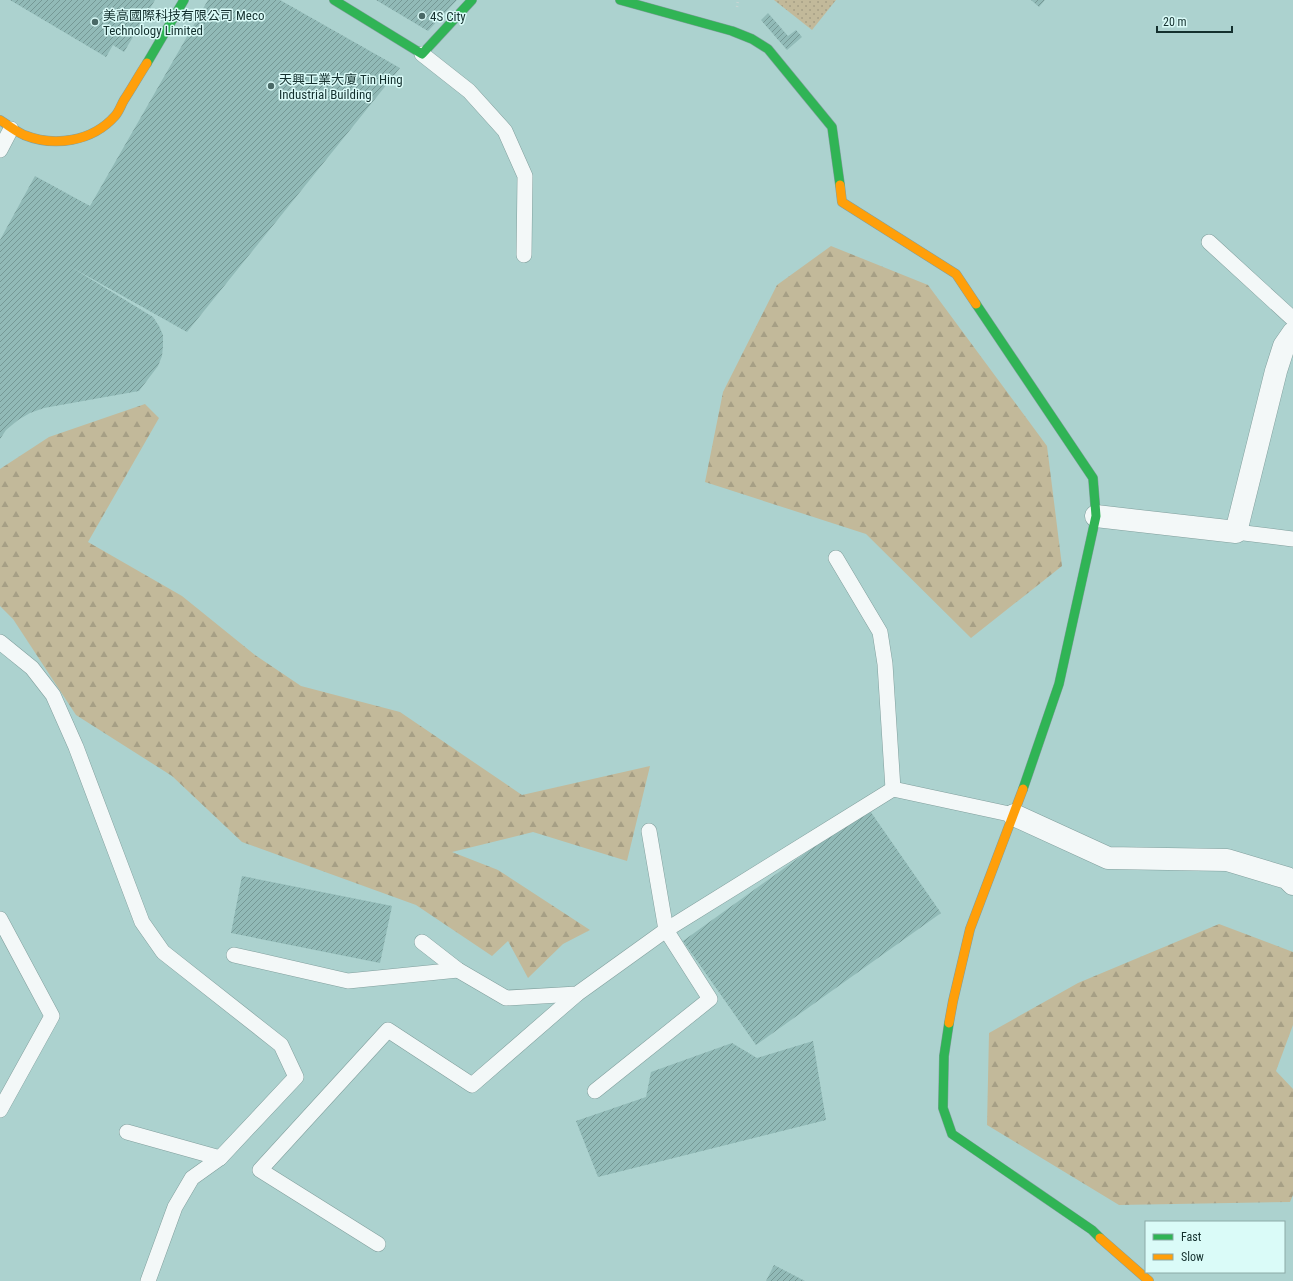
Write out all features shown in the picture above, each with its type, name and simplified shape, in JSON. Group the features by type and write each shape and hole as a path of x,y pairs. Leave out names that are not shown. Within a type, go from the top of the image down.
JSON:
{"street":[{"path":"5,125 28,137 46,142 65,141 83,137 101,128 115,116 184,0"},
{"path":"334,0 422,54 472,0"},
{"path":"620,0 732,31 752,39 768,49 832,127 842,202 956,274 1093,478 1096,516 1059,684 1014,815 995,862 969,936 953,1001 944,1056 943,1108 952,1134 1092,1230 1149,1281"},
{"path":"1096,516 1236,532 1276,371 1284,346 1293,333"},
{"path":"1014,815 1108,858 1226,860 1287,878 1293,884"}],"lane":[{"path":"422,54 469,91 504,131 525,176 524,255"},
{"path":"0,150 5,125"},
{"path":"1209,242 1293,319"},
{"path":"1236,532 1293,539"},
{"path":"836,558 880,632 885,664 893,789"},
{"path":"0,642 32,668 53,695 76,747 142,922 163,952 281,1045 296,1077 220,1158 192,1178 175,1207 148,1281"},
{"path":"378,1244 260,1170 388,1030 472,1085 577,994 666,930 893,789 1014,815"},
{"path":"595,1091 710,999 666,930 649,832"},
{"path":"0,919 52,1016 0,1110"},
{"path":"422,942 458,970 506,998 577,994"},
{"path":"234,955 348,981 458,970"},
{"path":"126,1132 220,1158"}],"green space":[{"path":"774,0 836,0 812,30"},
{"path":"831,246 928,285 1047,446 1062,566 971,638 866,534 705,482 723,392 777,285"},
{"path":"145,404 159,418 88,542 182,596 255,655 301,686 400,712 522,795 650,766 627,861 533,832 452,852 498,870 590,930 563,944 528,978 508,941 492,956 416,905 242,842 172,776 76,715 13,619 0,606 0,469 49,437"},
{"path":"1219,924 1293,952 1293,1025 1276,1071 1293,1089 1293,1195 1290,1202 1119,1205 987,1125 989,1033 1078,983"}],"building":[{"name":"美高國際科技有限公司 Meco Technology Limited","path":"10,0 155,0 124,52 113,45 106,57"},
{"path":"208,0 280,0 400,68 187,332 71,267 153,317 163,335 162,356 158,366 139,391 44,408 30,413 18,420 6,430 0,439 0,240 35,176 90,206"},
{"name":"4S City","path":"376,0 457,0 428,31"},
{"path":"1031,0 1045,0 1039,7"},
{"path":"768,13 788,36 796,30 802,37 787,50 761,20"},
{"path":"868,808 941,913 756,1045 683,941"},
{"path":"242,876 392,906 380,963 231,933"},
{"path":"813,1041 826,1120 598,1177 576,1121 646,1097 651,1072 732,1043 757,1058"},
{"path":"774,1265 805,1281 766,1281"}],"traffic: fast":[{"path":"147,63 184,0"},
{"path":"334,0 422,54 472,0"},
{"path":"620,0 732,31 752,39 768,49 832,127 840,185"},
{"path":"976,304 1093,478 1096,516 1059,684 1023,789"},
{"path":"949,1023 944,1056 943,1108 952,1134 1092,1230 1100,1238"}],"traffic: slow":[{"path":"0,120 24,135 36,139 60,141 84,137 106,125 116,114 147,63"},
{"path":"840,185 842,202 956,274 976,304"},
{"path":"949,1023 970,929 1023,789"},
{"path":"1100,1238 1149,1281"}],"place":[{"name":"4S City","path":"422,16"},
{"name":"美高國際科技有限公司 Meco Technology Limited","path":"95,22"},
{"name":"天興工業大廈 Tin Hing Industrial Building","path":"271,86"}]}
